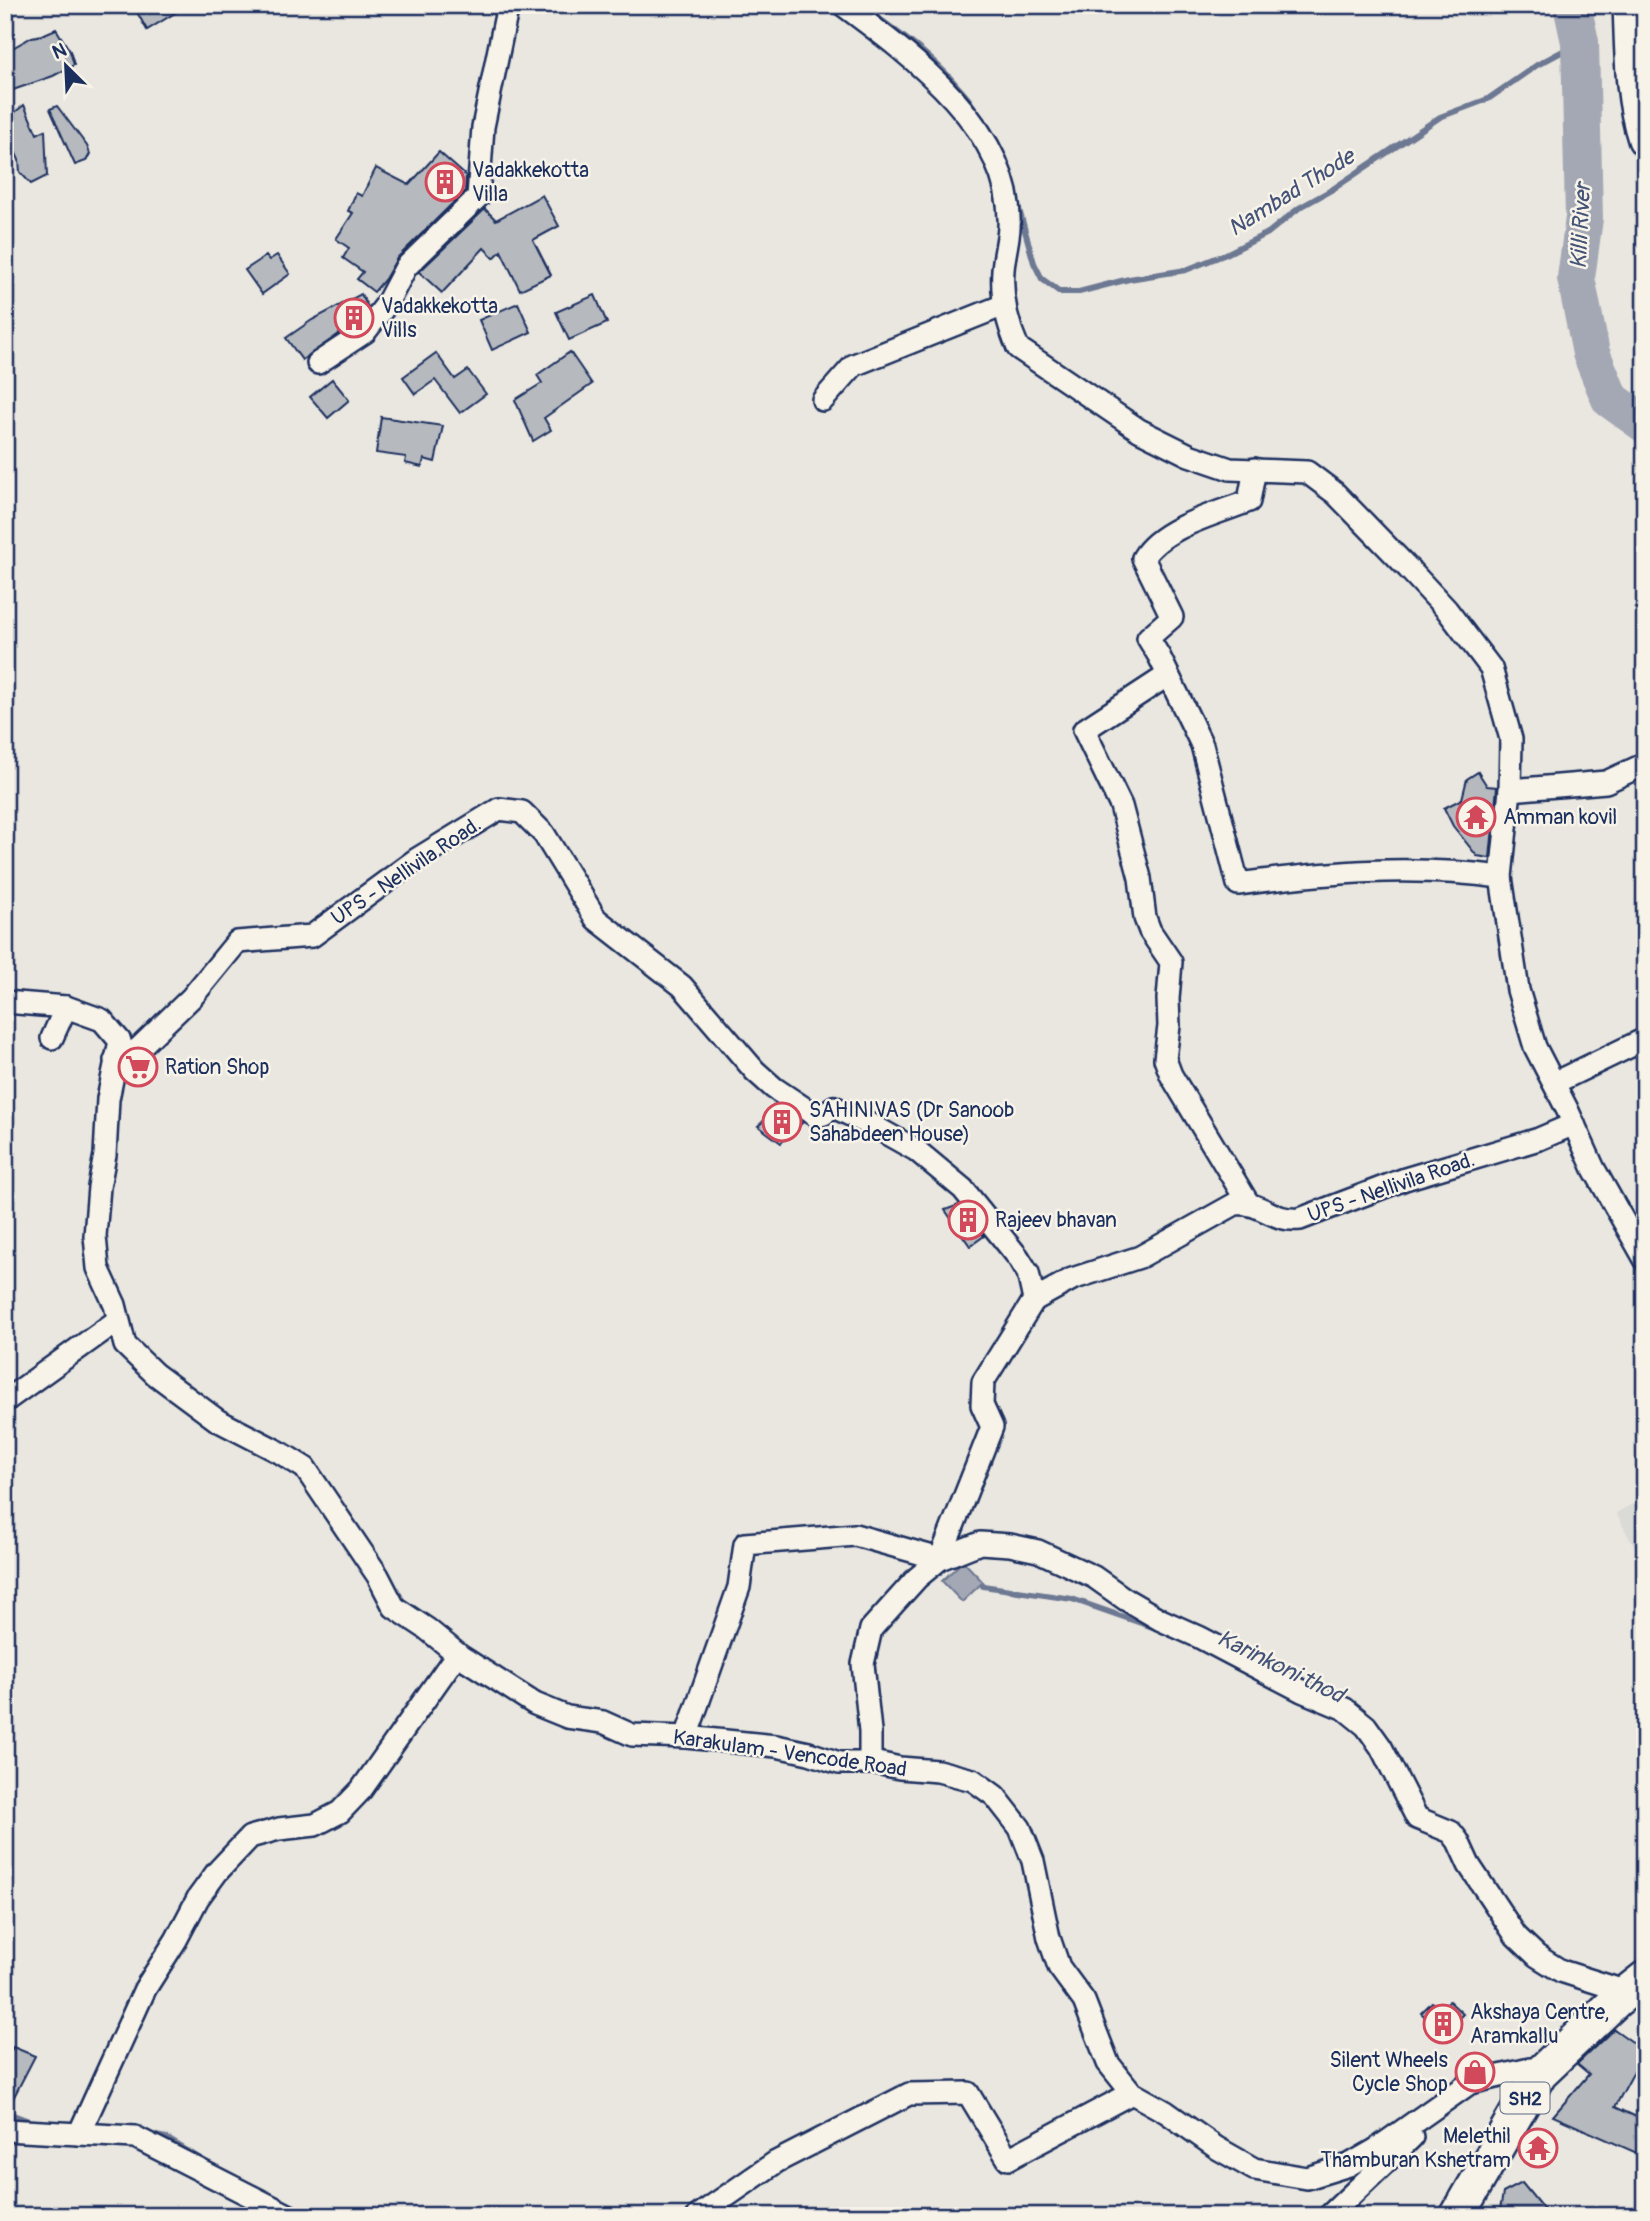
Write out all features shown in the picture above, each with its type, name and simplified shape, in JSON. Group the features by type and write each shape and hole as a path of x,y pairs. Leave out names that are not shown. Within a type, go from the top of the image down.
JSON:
{"main road":[{"path":"1630,5 1632,61 1640,124 1645,139"},
{"name":"SH2","path":"1457,2216 1540,2073 1628,1992"}],"street":[{"path":"318,363 365,332 386,305 406,267 478,197 483,127 508,5"},
{"path":"843,5 903,49 945,88 981,133 1004,181 1009,226 1003,271 1004,305 1009,329 1018,348 1139,430 1189,456 1230,469 1307,472 1335,493 1447,610 1491,668 1511,739 1510,790 1501,877 1518,990 1535,1047 1594,1169 1645,1259"},
{"path":"823,400 854,365 1004,305"},
{"path":"1255,469 1249,501 1175,530 1149,548 1143,558 1172,617 1148,638 1202,745 1238,884 1325,873 1392,869 1456,871 1501,877"},
{"path":"940,1559 992,1427 982,1405 983,1382 1034,1300 1072,1279 1140,1257 1198,1227 1219,1211 1236,1204 1248,1203 1171,1075 1165,1059 1171,962 1150,931 1145,918 1140,878 1121,806 1084,730 1168,675"},
{"path":"1510,790 1606,782 1645,764"},
{"name":"UPS - Nellivila Road.","path":"115,1060 138,1049 192,997 237,942 312,936 417,859 463,830 499,809 522,812 544,834 596,919 682,986 755,1071 774,1088 816,1116 834,1107 875,1127 916,1150 963,1189 1018,1257 1028,1273 1034,1300"},
{"name":"Karakulam - Vencode Road","path":"5,1002 66,1007 102,1020 120,1041 108,1098 105,1155 95,1236 98,1268 115,1306 125,1345 155,1374 217,1420 305,1468 378,1576 394,1608 427,1629 457,1654 535,1704 567,1717 603,1722 632,1735 687,1737 776,1746 839,1763 870,1763 938,1771 973,1780 995,1796 1020,1828 1033,1861 1049,1938 1059,1967 1084,2001 1108,2063 1132,2092 1254,2169 1307,2179 1349,2165 1376,2150 1470,2083 1530,2069 1540,2073"},
{"path":"52,1038 66,1007"},
{"path":"1554,1083 1645,1039"},
{"name":"UPS - Nellivila Road.","path":"1248,1203 1285,1220 1300,1219 1405,1179 1539,1139 1574,1124"},
{"path":"5,1401 118,1320"},
{"path":"687,1737 739,1587 745,1544 855,1535 940,1559"},
{"path":"870,1763 870,1731 863,1664 871,1629 917,1578 940,1559 981,1543 1038,1551 1094,1577 1161,1620 1302,1691 1345,1709 1367,1726 1381,1746 1418,1818 1451,1832 1458,1841 1469,1865 1516,1936 1537,1955 1561,1971 1628,1992"},
{"path":"79,2134 145,1989 176,1940 198,1898 217,1872 250,1837 279,1829 315,1825 340,1812 361,1790 457,1654"},
{"path":"1329,2216 1470,2083"},
{"path":"698,2216 776,2162 909,2094 968,2093 1008,2159 1132,2092"},
{"path":"5,2130 135,2137 290,2216"}],"shaded area":[{"path":"1645,1497 1645,1567 1616,1513"},
{"path":"963,1561 983,1582 962,1602 942,1581"}],"building":[{"path":"133,5 188,5 147,30"},
{"path":"56,29 70,51 74,65 53,76 13,90 5,78 5,55 32,37"},
{"path":"24,105 37,134 45,130 47,176 31,184 20,172 19,160 5,130 5,120"},
{"path":"57,106 87,146 90,154 86,161 75,165 50,109"},
{"path":"439,152 466,176 465,191 397,258 374,292 357,279 363,272 343,258 349,248 336,239 353,213 348,211 356,193 362,196 376,168 409,185"},
{"path":"542,195 559,226 533,240 551,275 520,290 501,251 494,258 484,248 442,293 419,272 485,209 496,220"},
{"path":"277,255 290,274 262,294 245,270 266,256 269,260"},
{"path":"361,294 368,307 356,322 302,360 286,338 312,320"},
{"path":"595,295 607,323 569,340 556,312"},
{"path":"518,303 531,332 492,350 479,320"},
{"path":"570,352 592,384 544,418 551,430 533,441 515,400 542,383 537,375"},
{"path":"436,353 455,379 468,370 486,394 460,413 435,380 415,394 403,377"},
{"path":"332,379 349,400 328,418 310,397"},
{"path":"381,417 443,426 435,462 424,459 422,467 405,463 406,457 376,453"},
{"name":"Amman kovil","path":"1478,772 1487,786 1497,787 1490,858 1477,856 1453,826 1444,808 1462,799 1467,779"},
{"name":"SAHINIVAS (Dr Sanoob Sahabdeen House)","path":"779,1107 802,1123 781,1143 758,1126"},
{"name":"Rajeev bhavan","path":"959,1205 984,1236 970,1246 945,1210"},
{"name":"Akshaya Centre, Aramkallu","path":"1449,2001 1463,2014 1443,2034 1421,2013 1432,2002 1441,2008"},
{"path":"1614,2029 1645,2051 1615,2107 1645,2121 1645,2141 1639,2154 1553,2116 1589,2074 1577,2064"},
{"path":"13,2047 35,2056 5,2114 5,2061"},
{"path":"1522,2183 1549,2216 1499,2216 1503,2193"}],"waterway":[{"name":"Nambad Thode","path":"862,5 947,74 976,113"},
{"name":"Killi River","path":"1572,5 1580,42 1584,218 1576,278 1591,353 1610,399 1645,424"},
{"name":"Nambad Thode","path":"1015,195 1034,263 1042,279 1060,292 1079,292 1129,279 1186,270 1268,233 1299,208 1333,189 1440,117 1488,99 1537,65 1580,42"},
{"name":"Karinkoni thod","path":"983,1586 1072,1599 1161,1630"},
{"name":"Karinkoni thod","path":"1634,2002 1645,2008"},
{"path":"5,2112 29,2121"},
{"path":"151,2135 166,2138 204,2161"}],"place":[{"name":"Vadakkekotta Villa","path":"445,182"},
{"name":"Vadakkekotta Vills","path":"354,318"},
{"name":"Amman kovil","path":"1476,817"},
{"name":"Ration Shop","path":"138,1067"},
{"name":"SAHINIVAS (Dr Sanoob Sahabdeen House)","path":"782,1122"},
{"name":"Rajeev bhavan","path":"968,1220"},
{"name":"Akshaya Centre, Aramkallu","path":"1443,2024"},
{"name":"Silent Wheels Cycle Shop","path":"1475,2072"},
{"name":"Melethil Thamburan Kshetram","path":"1538,2148"}]}
